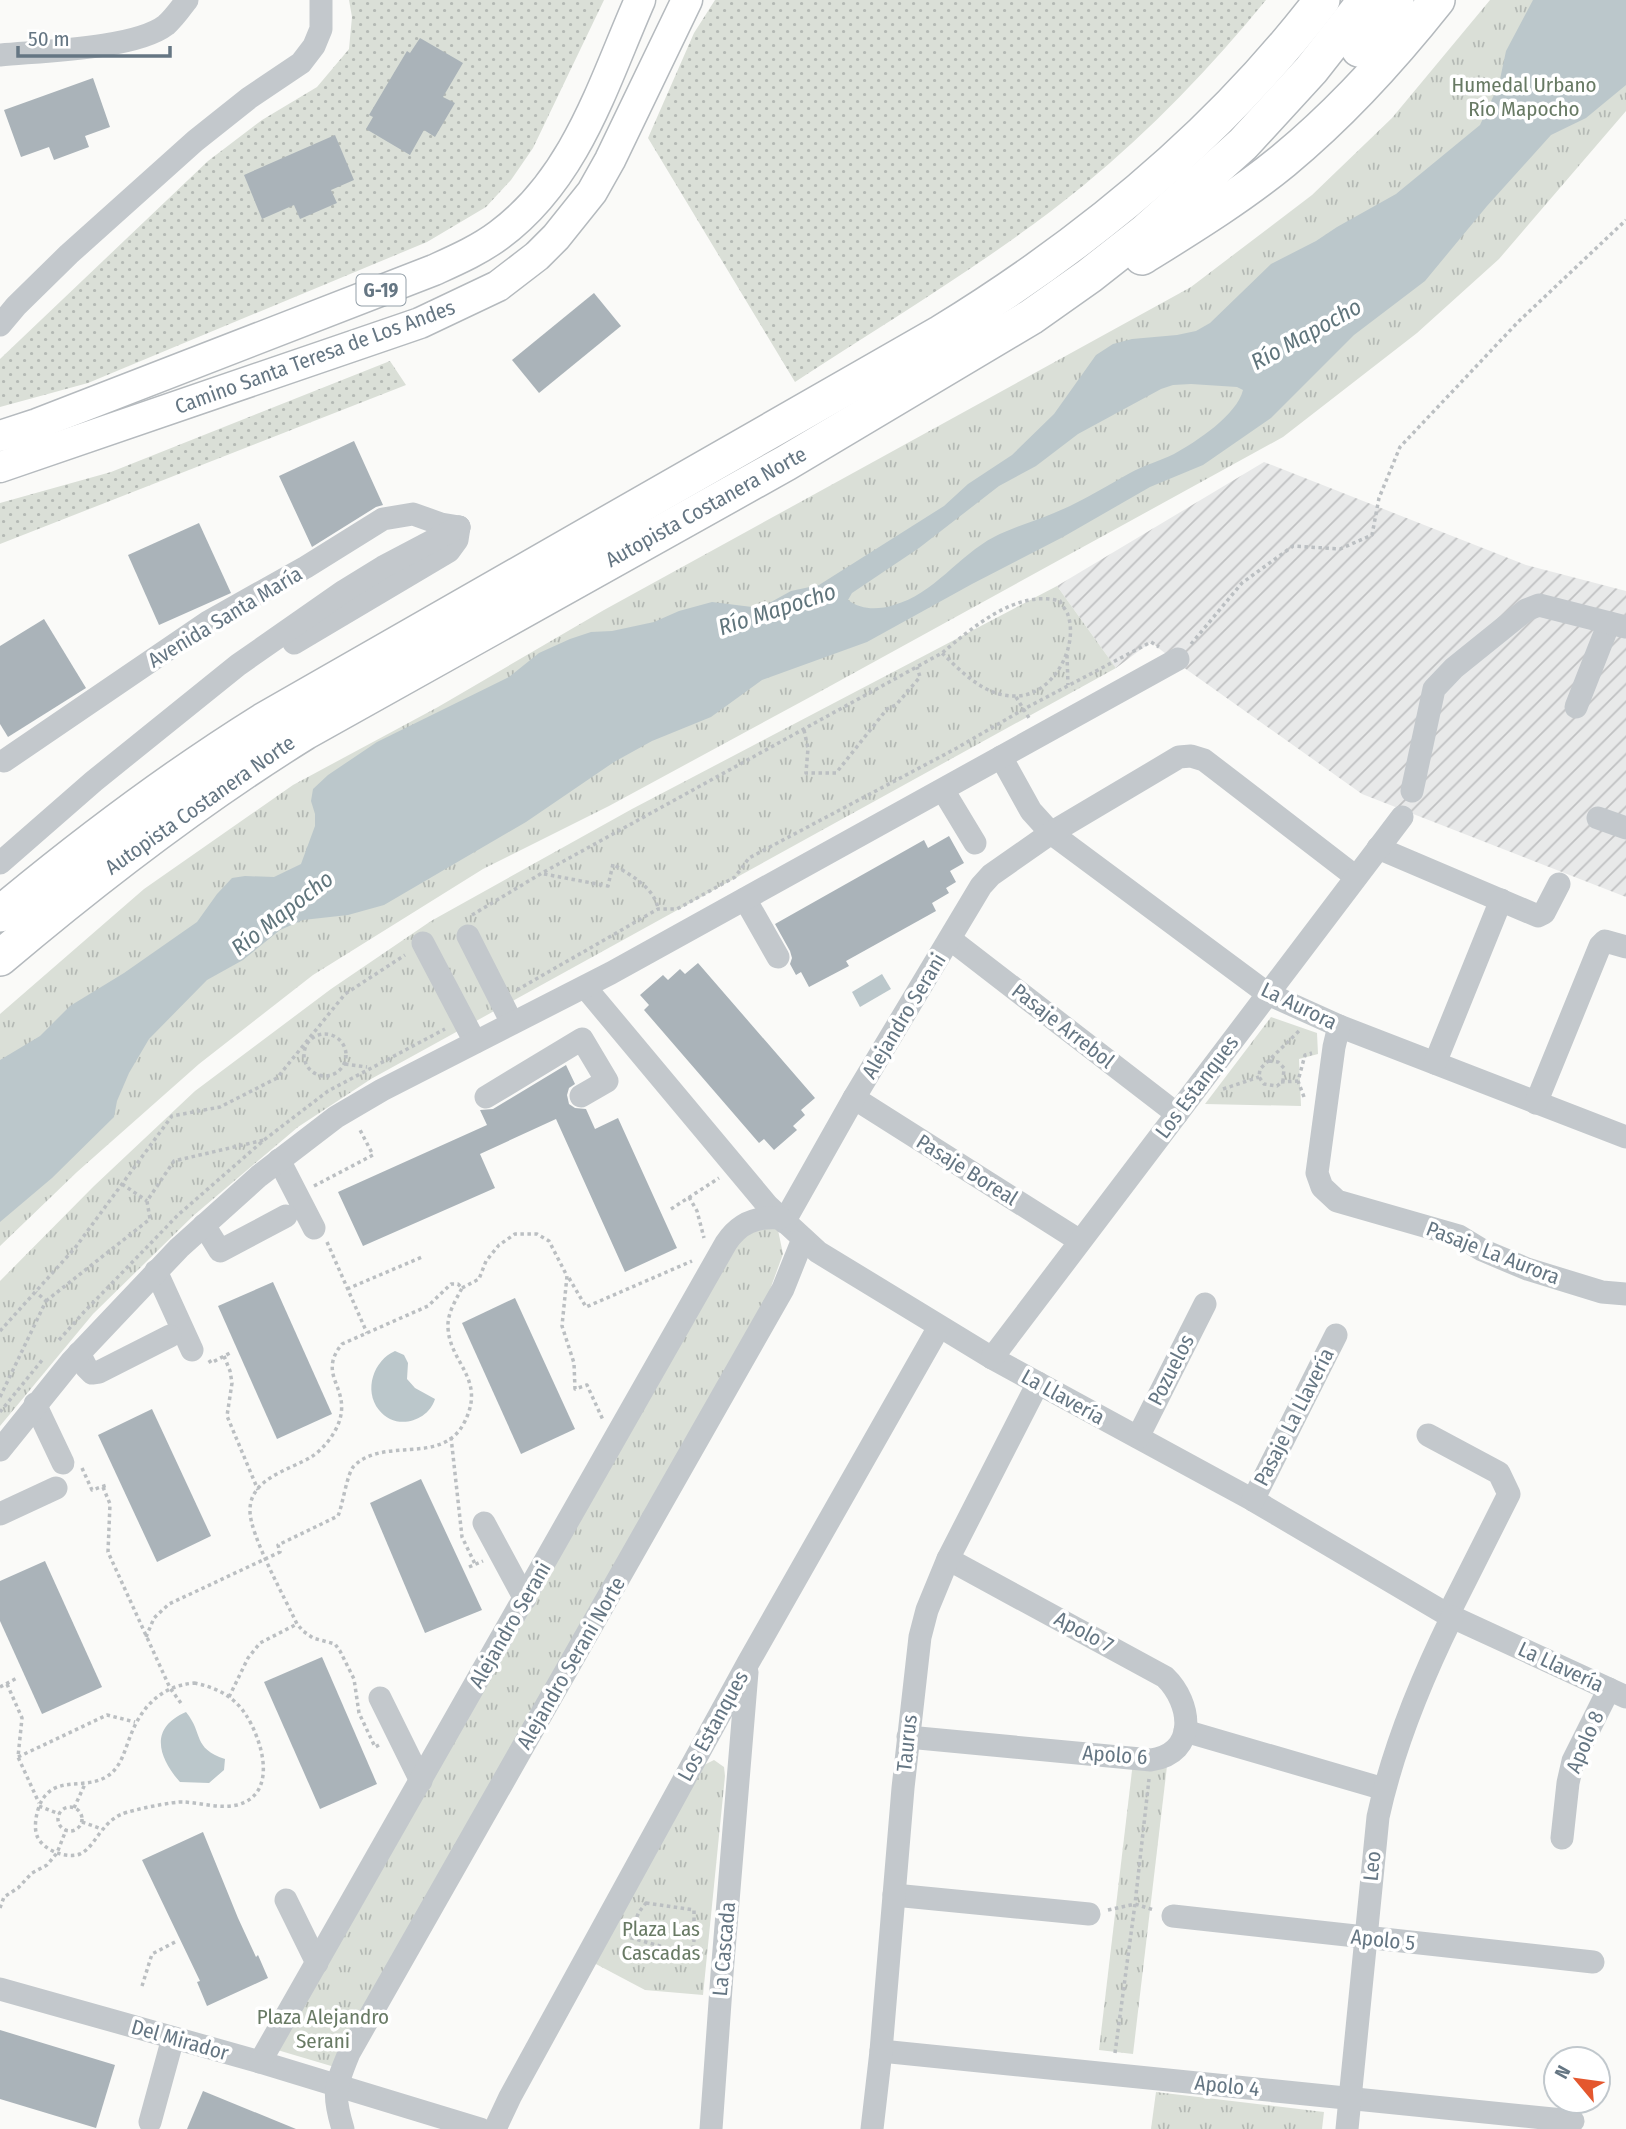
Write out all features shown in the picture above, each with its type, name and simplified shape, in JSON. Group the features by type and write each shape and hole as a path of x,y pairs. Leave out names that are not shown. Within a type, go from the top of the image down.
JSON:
{"highway":[{"path":"1277,55 1306,0"},
{"name":"Autopista Costanera Norte","path":"0,914 109,826 211,753 917,346 1016,285 1076,243 1177,159 1277,55 1322,0"},
{"name":"Autopista Costanera Norte","path":"0,958 124,856 250,766 305,732 786,463 1031,317 1089,276 1144,232 1243,144 1311,70 1366,0"},
{"path":"1243,144 1289,114 1332,78 1361,46 1396,0"},
{"path":"1031,317 1116,273 1190,227 1280,163 1366,82 1437,0"}],"main road":[{"name":"Camino Santa Teresa de Los Andes","path":"0,436 48,420 433,270 499,235 536,203 568,158 585,128 640,0"},
{"name":"Camino Santa Teresa de Los Andes","path":"0,467 420,323 498,286 537,256 574,217 592,192 687,0"}],"street":[{"path":"0,55 127,41 165,25 187,0"},
{"path":"0,325 8,308 220,120 301,63 314,46 321,29 321,0"},
{"name":"Avenida Santa María","path":"0,863 94,781 153,735 304,636 449,551 457,540 459,527 441,524 414,514 383,519 306,568 208,622 4,761"},
{"path":"1412,791 1434,689 1454,668 1532,607 1539,605 1618,625 1576,707"},
{"path":"0,1450 79,1353 156,1271 279,1160 336,1118 382,1090 584,987 1178,659"},
{"name":"Alejandro Serani","path":"782,1220 981,886 991,875 1051,833 1179,757 1191,756 1204,760 1356,877"},
{"name":"La Aurora","path":"1001,757 1031,811 1051,833 1268,994 1339,1026 1626,1137"},
{"path":"943,790 975,844"},
{"name":"Los Estanques","path":"992,1358 1402,817"},
{"path":"1598,818 1626,828"},
{"path":"1378,848 1541,916 1559,884"},
{"path":"745,899 778,957"},
{"path":"1435,1063 1501,900"},
{"path":"468,936 512,1023"},
{"name":"Pasaje Arrebol","path":"950,939 1177,1114"},
{"path":"1536,1103 1600,946 1605,941 1626,947"},
{"path":"424,943 475,1042"},
{"name":"La Llavería","path":"584,987 782,1220 841,1267 992,1358 1252,1500 1450,1616 1617,1693"},
{"name":"Pasaje La Aurora","path":"1339,1026 1317,1173 1322,1187 1337,1201 1458,1236 1482,1250 1527,1269 1602,1292 1626,1294"},
{"path":"593,1058 627,1037"},
{"path":"486,1097 582,1039 607,1081 581,1097"},
{"name":"Pasaje Boreal","path":"854,1098 1080,1241"},
{"path":"279,1160 323,1233"},
{"name":"Alejandro Serani","path":"260,2062 734,1231 744,1203 744,1188 738,1170"},
{"path":"204,1225 220,1251 286,1216"},
{"path":"734,1231 755,1219 782,1220"},
{"name":"Alejandro Serani Norte","path":"336,2085 356,2041 783,1289 803,1239"},
{"path":"156,1271 192,1350"},
{"name":"Pozuelos","path":"1138,1437 1205,1304"},
{"name":"Los Estanques","path":"495,2129 748,1663 939,1327"},
{"name":"Pasaje La Llavería","path":"1252,1500 1336,1335"},
{"path":"79,1353 92,1373 99,1372 170,1336"},
{"name":"Taurus","path":"872,2129 908,1737 920,1637 927,1610 948,1559 1038,1383"},
{"path":"35,1404 63,1463"},
{"name":"Leo","path":"1347,2129 1377,1827 1384,1789 1402,1734 1450,1616 1509,1494 1499,1474 1428,1435"},
{"path":"0,1514 56,1488"},
{"path":"484,1523 525,1599"},
{"name":"Apolo 7","path":"948,1559 1165,1677 1179,1694 1184,1706 1185,1731"},
{"name":"La Cascada","path":"711,2129 748,1663"},
{"name":"Apolo 8","path":"1562,1838 1573,1761 1617,1693"},
{"path":"380,1698 421,1782"},
{"path":"1185,1731 1384,1789"},
{"name":"Apolo 6","path":"908,1737 1151,1760 1171,1754 1178,1747 1185,1731"},
{"path":"701,1748 714,1747 728,1752 740,1769"},
{"path":"894,1895 1089,1914"},
{"path":"286,1900 317,1963"},
{"name":"Apolo 5","path":"1173,1916 1593,1962"},
{"name":"Del Mirador","path":"0,1989 260,2062 480,2129"},
{"path":"150,2122 173,2038"},
{"name":"Apolo 4","path":"881,2051 1573,2121"},
{"path":"336,2085 336,2105 342,2129"}],"path":[{"path":"957,748 1151,642 1178,659 1242,583 1293,546 1340,548 1371,535 1379,498 1400,447 1518,322 1626,220"},
{"path":"1066,653 1057,674 1044,686 1016,696 992,692 968,678 942,653 975,626 1017,603 1047,598 1060,601 1068,616 1068,685"},
{"path":"804,729 808,748 806,773 836,773 887,709 896,705 920,677 917,667"},
{"path":"542,873 608,886 613,864 642,883 655,898 658,909"},
{"path":"1269,1061 1278,1062 1284,1068 1284,1076 1277,1086 1268,1086 1259,1077 1260,1069 1289,1038 1304,1027"},
{"path":"319,1035 332,1035 343,1044 345,1064 328,1077 314,1074 303,1056 306,1042 319,1035"},
{"path":"345,1064 369,1068"},
{"path":"1281,1082 1298,1081"},
{"path":"310,1188 373,1156 355,1121"},
{"path":"0,1397 46,1301 150,1219 147,1200 174,1161 264,1140"},
{"path":"671,1209 738,1170"},
{"path":"122,1184 147,1200"},
{"path":"689,1197 697,1211 704,1238 701,1248"},
{"path":"323,1233 366,1333"},
{"path":"146,1637 154,1618 169,1604 280,1552 278,1545 338,1516 353,1467 366,1458 385,1451 420,1450 440,1444 452,1437 463,1425 470,1409 471,1392 468,1376 454,1348 448,1328 451,1309 462,1288 479,1279 486,1261 499,1245 515,1234 537,1234 550,1241 586,1307 698,1258"},
{"path":"347,1289 422,1256"},
{"path":"567,1276 562,1326 574,1363 575,1389 587,1385 603,1420 617,1438"},
{"path":"375,1747 359,1713 354,1679 340,1651 335,1644 313,1638 297,1624 266,1558 249,1511 258,1490 282,1469 312,1457 327,1443 340,1420 342,1398 331,1367 333,1355 342,1344 428,1306 451,1284 458,1284 462,1288"},
{"path":"36,1292 46,1301"},
{"path":"224,1356 232,1383 226,1416 258,1490"},
{"path":"452,1437 462,1537 475,1564"},
{"path":"103,1487 110,1504 108,1552 170,1688 183,1706"},
{"path":"229,1697 248,1658 260,1643 297,1624"},
{"path":"0,1687 17,1678"},
{"path":"194,1683 210,1686 229,1697 241,1707 250,1721 258,1736 263,1756 260,1788 250,1799 238,1805 220,1806 181,1802 122,1814 102,1829 81,1853 67,1856 51,1851 38,1838 36,1822 39,1805 54,1788 64,1783 97,1782 111,1774 119,1765 135,1722 161,1692 178,1684 194,1683"},
{"path":"7,1684 22,1718 18,1757 39,1805 59,1814"},
{"path":"18,1757 107,1715 135,1722"},
{"path":"1112,2074 1151,1760"},
{"path":"74,1808 85,1784"},
{"path":"65,1808 74,1808 81,1814 82,1822 77,1829 66,1830 60,1825 59,1814 65,1808"},
{"path":"82,1822 102,1829"},
{"path":"0,1908 4,1897 33,1873 47,1866 57,1853 66,1830"},
{"path":"646,1903 694,1910 694,1940 692,1955 628,1937 646,1903"},
{"path":"1089,1914 1135,1905 1173,1916"},
{"path":"142,1986 152,1954 175,1942"}],"shaded area":[{"path":"1264,462 1526,565 1626,591 1626,897 1362,794 1151,642 1116,668 1057,586"}],"green space":[{"path":"349,0 604,0 533,148 511,180 486,207 427,242 88,383 0,407 0,359 208,161 262,120 317,87 349,49 352,17"},
{"path":"715,0 1266,0 1180,97 1084,185 979,263 795,382 648,138 694,33"},
{"name":"Humedal Urbano Río Mapocho","path":"1490,0 1626,0 1626,111 1499,259 1417,333 1283,437 609,806 483,869 313,975 199,1064 77,1172 0,1246 0,1014 144,889 293,785 438,707 604,610 1191,287 1312,195 1392,118"},
{"path":"390,361 406,385 0,544 0,503 111,472"},
{"path":"1057,586 1116,668 371,1079 298,1127 193,1216 93,1314 0,1426 0,1281 94,1186 195,1091 331,989 431,921 632,809"},
{"path":"1271,1017 1317,1033 1318,1054 1299,1059 1301,1106 1205,1104"},
{"name":"Plaza Alejandro Serani","path":"765,1220 778,1230 783,1254 760,1317 338,2068 274,2049 747,1227"},
{"name":"Plaza Las Cascadas","path":"714,1760 724,1767 725,1776 703,1995 645,1990 594,1963 702,1766"},
{"path":"1133,1762 1167,1766 1133,2054 1099,2050"},
{"path":"1156,2092 1324,2112 1322,2129 1151,2129"}],"water":[{"name":"Río Mapocho","path":"1533,0 1626,0 1626,85 1586,118 1551,135 1425,281 1354,335 1271,418 1203,465 1150,487 867,642 762,680 711,717 652,741 614,762 526,822 384,905 348,915 303,920 280,930 243,960 207,980 149,1039 129,1073 117,1101 114,1117 52,1178 0,1222 0,1060 40,1036 70,1006 124,973 197,922 232,878 274,877 301,864 315,826 311,801 313,789 328,775 377,742 509,677 539,653 570,639 591,632 612,631 654,622 679,611 712,602 760,608 791,591 819,585 944,506 968,484 1012,455 1054,414 1096,355 1113,344 1132,339 1196,331 1210,323 1271,264 1396,194 1480,125 1499,84 1506,51","holes":["1173,385 1237,387 1243,390 1233,409 1193,442 1074,504 994,537 908,600 876,608 858,606 848,600 852,593 919,548 999,486 1036,466 1078,434"]},
{"path":"882,974 891,989 860,1007 852,992"},
{"path":"395,1351 404,1355 408,1363 407,1379 415,1388 435,1399 426,1413 410,1421 402,1422 386,1416 379,1410 372,1394 371,1385 376,1368"},
{"path":"186,1712 203,1745 225,1759 224,1770 209,1783 180,1782 162,1753 162,1735 166,1726"}],"building":[{"path":"420,38 463,63 443,97 455,103 435,137 424,130 410,155 366,129 373,117 369,115 395,71 407,51 410,53"},
{"path":"93,78 110,127 85,136 89,147 54,160 49,147 21,157 4,110"},
{"path":"335,135 354,180 331,190 337,203 300,219 294,205 262,219 244,175"},
{"path":"594,293 621,326 539,393 512,360"},
{"path":"354,441 383,505 312,547 279,476"},
{"path":"199,523 231,593 159,625 128,555"},
{"path":"44,619 86,688 8,737 0,724 0,646"},
{"path":"949,836 964,863 950,871 956,882 946,888 949,893 932,903 936,911 846,961 849,966 809,987 801,972 796,975 790,964 790,951 775,924 924,840 928,848"},
{"path":"698,963 815,1098 801,1110 805,1115 793,1126 797,1130 774,1150 764,1139 759,1143 644,1010 649,1005 640,995 663,975 668,980 680,969 685,974"},
{"path":"566,1065 575,1084 569,1088 569,1104 575,1108 586,1109 595,1129 618,1118 677,1248 625,1272 556,1119 480,1154 495,1188 363,1246 338,1192 487,1125 480,1110 493,1109"},
{"path":"273,1282 332,1414 277,1439 218,1306"},
{"path":"515,1298 575,1429 521,1454 462,1323"},
{"path":"152,1409 211,1536 157,1562 98,1435"},
{"path":"421,1479 482,1610 425,1633 370,1503"},
{"path":"45,1561 102,1687 42,1714 0,1621 0,1581"},
{"path":"322,1657 377,1784 320,1809 264,1682"},
{"path":"203,1832 238,1918 268,1978 207,2006 197,1982 200,1981 142,1860"},
{"path":"0,2030 115,2065 96,2128 0,2099"},
{"path":"203,2091 296,2129 187,2129"}]}
